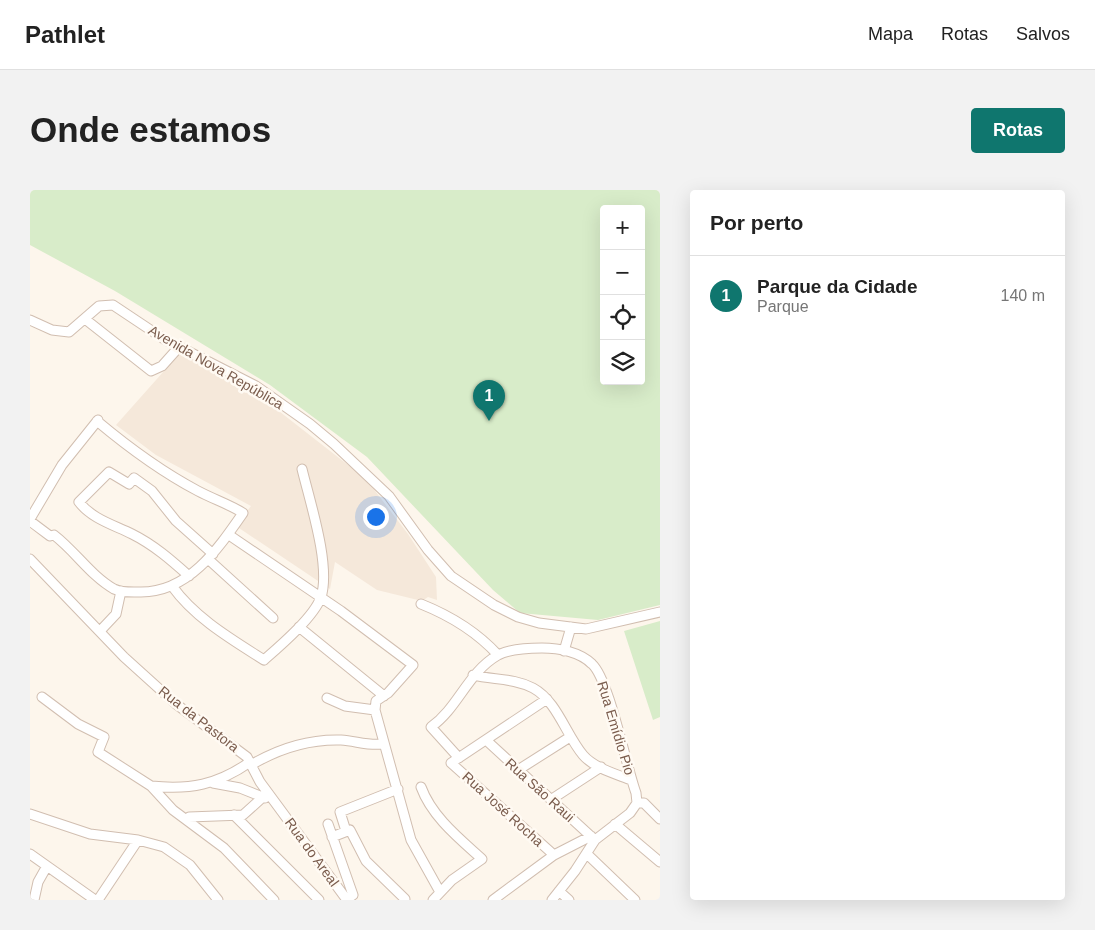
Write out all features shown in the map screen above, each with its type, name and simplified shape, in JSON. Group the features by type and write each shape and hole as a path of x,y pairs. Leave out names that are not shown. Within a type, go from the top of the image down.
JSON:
{"street":[{"name":"Avenida Nova República","path":"31,321 52,330 66,332 73,330 99,306 112,304 155,334 238,376 272,396 334,444 389,496 428,550 462,585 518,617 539,623 597,628 644,614 660,612"},
{"path":"85,319 151,371 162,366 179,347"},
{"path":"97,420 150,462 215,501 233,506 243,513 211,556 189,576 172,586 149,592 121,591 100,578 54,535 50,536 30,520 57,472 97,420"},
{"path":"172,586 185,602 205,619 264,660 286,642 321,597 324,563 302,469"},
{"path":"189,576 157,550 132,534 110,525 79,502 109,472 128,484 134,478 146,486 211,556 274,618"},
{"path":"228,535 321,597 413,665 384,696 376,701 375,710 411,840 440,892"},
{"name":"Rua da Pastora","path":"30,559 132,664 176,704 236,747 277,804"},
{"path":"100,631 116,614 121,591"},
{"path":"421,604 447,615 467,628 480,637 498,655 473,675"},
{"path":"299,627 384,696"},
{"path":"564,650 571,627"},
{"name":"Rua Emídio Pio","path":"498,655 529,648 564,650 585,659 593,665 599,674 637,803"},
{"path":"473,675 526,685 547,699 584,756 600,767 631,780"},
{"name":"Rua José Rocha","path":"473,675 452,706 431,727 455,761 554,855"},
{"path":"42,697 72,720 104,737 98,752 151,786 224,848 274,900"},
{"path":"328,698 346,706 375,710"},
{"path":"455,761 547,699"},
{"path":"518,770 570,736"},
{"path":"213,783 264,757 306,742 339,740 369,745 384,744"},
{"name":"Rua São Raui","path":"486,740 593,838"},
{"path":"552,799 600,767"},
{"path":"151,786 176,788 213,783 240,788 277,804"},
{"path":"421,787 430,805 451,831 482,859 452,880 433,900"},
{"path":"346,831 340,812 398,789"},
{"path":"186,817 243,815 263,797"},
{"path":"493,900 554,855 593,838 615,824 630,813 637,803 644,803 660,818"},
{"name":"Rua do Areal","path":"277,804 347,900"},
{"path":"30,814 90,834 138,840 164,847 190,865 218,900"},
{"path":"234,815 319,900"},
{"path":"328,824 353,895 347,900"},
{"path":"615,824 660,862"},
{"path":"332,837 350,830 366,861 405,899"},
{"path":"552,900 587,854 593,838"},
{"path":"30,854 96,900 138,840"},
{"path":"587,854 635,900"},
{"path":"34,900 38,882 47,866"},
{"path":"559,891 569,900"}],"shaded area":[{"path":"180,353 266,401 366,479 408,534 436,577 437,600 428,597 422,601 377,590 335,562 330,589 236,526 251,506 156,455 116,425"}],"green space":[{"path":"30,190 660,190 660,605 598,620 520,613 493,590 367,457 270,385 115,291 30,245"},
{"path":"660,621 660,717 653,720 624,631"}],"place":[{"name":"Parque da Cidade","path":"489,421"}]}
